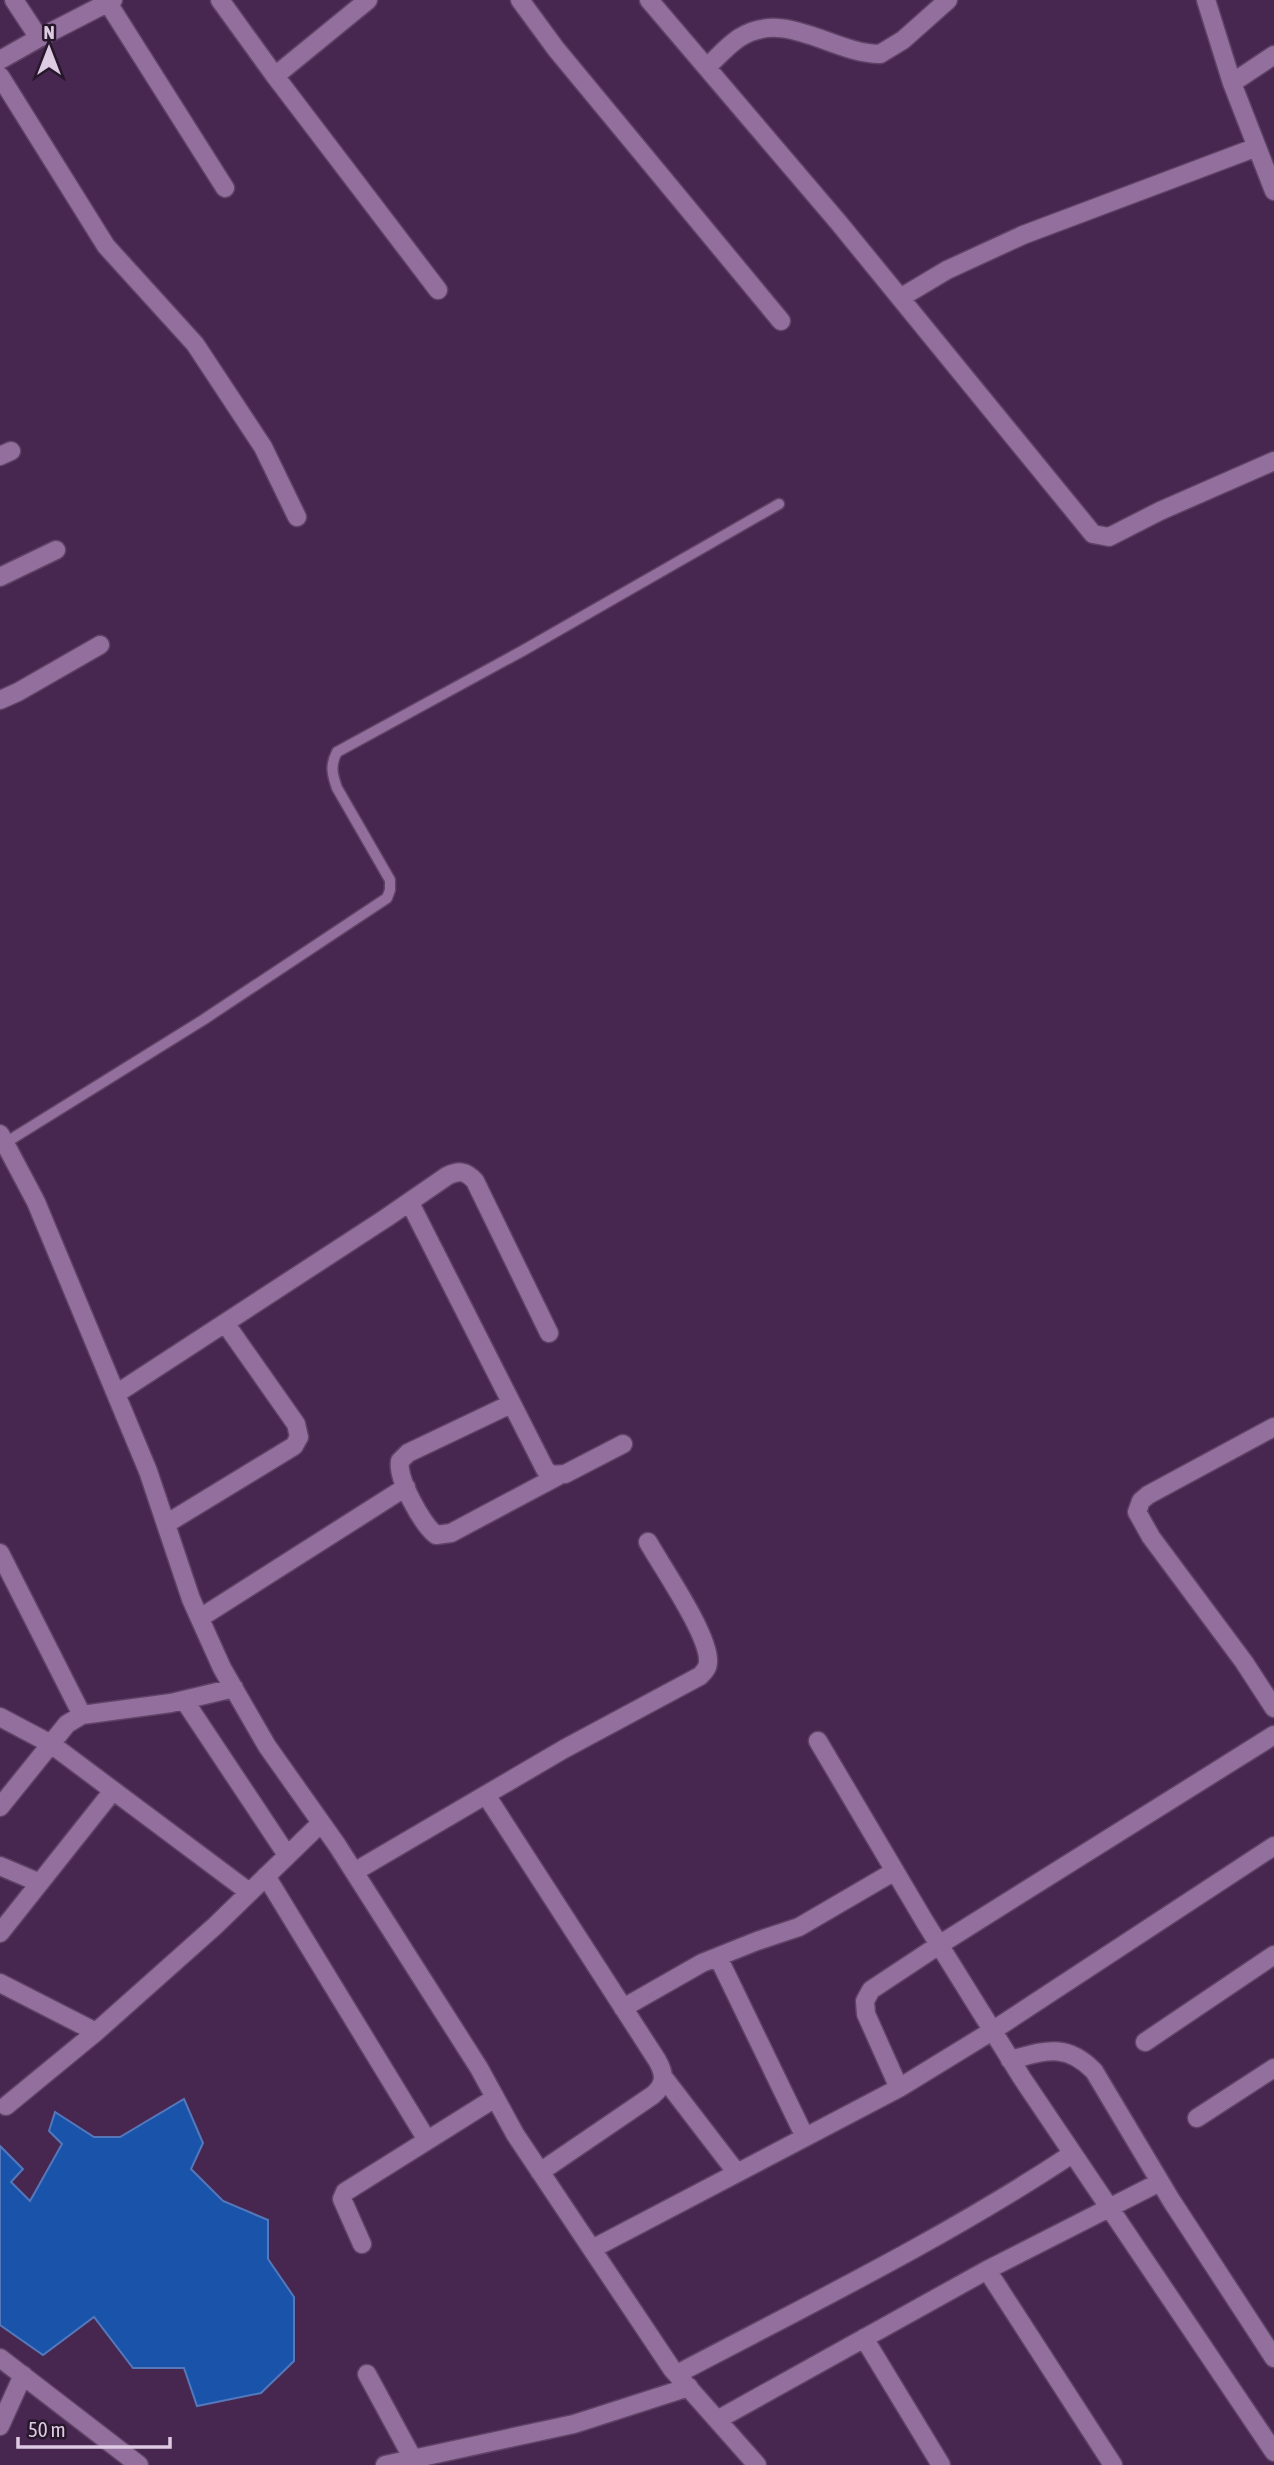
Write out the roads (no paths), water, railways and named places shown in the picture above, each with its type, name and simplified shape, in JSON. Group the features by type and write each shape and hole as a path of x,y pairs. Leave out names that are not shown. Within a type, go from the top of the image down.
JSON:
{"street":[{"path":"14,0 39,38"},
{"path":"220,0 438,290"},
{"path":"275,76 368,0"},
{"path":"520,0 556,49 780,321"},
{"path":"649,0 900,298 1093,534 1110,537 1160,511 1274,461"},
{"path":"707,67 739,38 769,29 801,31 842,47 880,54 903,40 948,0"},
{"path":"1206,0 1232,83 1274,191"},
{"path":"0,60 111,2 225,188"},
{"path":"1232,83 1274,55"},
{"path":"0,76 106,246 195,344 263,447 297,517"},
{"path":"900,298 947,270 1023,235 1257,147"},
{"path":"0,577 56,550"},
{"path":"0,700 100,645"},
{"path":"2,1141 28,1182 148,1471 200,1618 222,1668 267,1746 354,1872 472,2057 515,2134 540,2172 683,2381 757,2465"},
{"path":"116,1394 410,1203 447,1175 457,1171 471,1176 475,1181 549,1333"},
{"path":"410,1203 545,1469 551,1475 558,1476"},
{"path":"166,1524 294,1446 299,1437 296,1424 225,1323"},
{"path":"511,1404 404,1456 398,1468 430,1530 436,1535 443,1535 623,1444"},
{"path":"1274,1427 1148,1495 1141,1501 1137,1511 1151,1536 1244,1662 1274,1708"},
{"path":"200,1618 406,1487"},
{"path":"354,1872 564,1749 700,1676 706,1670 708,1661 704,1640 648,1542"},
{"path":"0,1553 82,1716"},
{"path":"0,1807 67,1724 82,1716 184,1700 234,1688"},
{"path":"184,1700 286,1855"},
{"path":"0,1717 51,1744 249,1892"},
{"path":"899,2088 864,2008 865,2001 879,1983 1274,1735"},
{"path":"818,1741 1010,2060 1274,2452"},
{"path":"0,1933 113,1792"},
{"path":"485,1795 660,2066 664,2078 737,2173"},
{"path":"6,2106 96,2032 215,1926 321,1823"},
{"path":"592,2249 899,2088 992,2031 1274,1846"},
{"path":"0,1866 40,1883"},
{"path":"623,2008 702,1963 799,1927 895,1871"},
{"path":"265,1876 427,2140"},
{"path":"1146,2042 1274,1955"},
{"path":"718,1957 805,2137"},
{"path":"0,1983 96,2032"},
{"path":"1010,2060 1061,2050 1073,2053 1094,2071 1160,2182 1274,2358"},
{"path":"1196,2118 1274,2068"},
{"path":"540,2172 653,2095 662,2087 664,2078"},
{"path":"362,2244 342,2199 345,2192 495,2098"},
{"path":"385,2465 574,2424 683,2381 1037,2178 1072,2154"},
{"path":"717,2420 987,2270 1160,2182"},
{"path":"987,2270 1113,2465"},
{"path":"864,2338 942,2465"},
{"path":"0,2358 139,2465"},
{"path":"367,2374 413,2459"},
{"path":"0,2426 23,2375"}],"lane":[{"path":"2,1141 203,1020 387,898 390,880 337,788 332,773 332,761 337,752 524,650 779,504"}],"water":[{"path":"184,2099 203,2143 191,2169 223,2201 268,2220 268,2259 294,2297 294,2361 261,2393 197,2406 184,2368 133,2368 94,2317 43,2355 0,2325 0,2146 23,2169 11,2182 30,2201 62,2144 49,2131 55,2112 94,2137 120,2137"}]}
